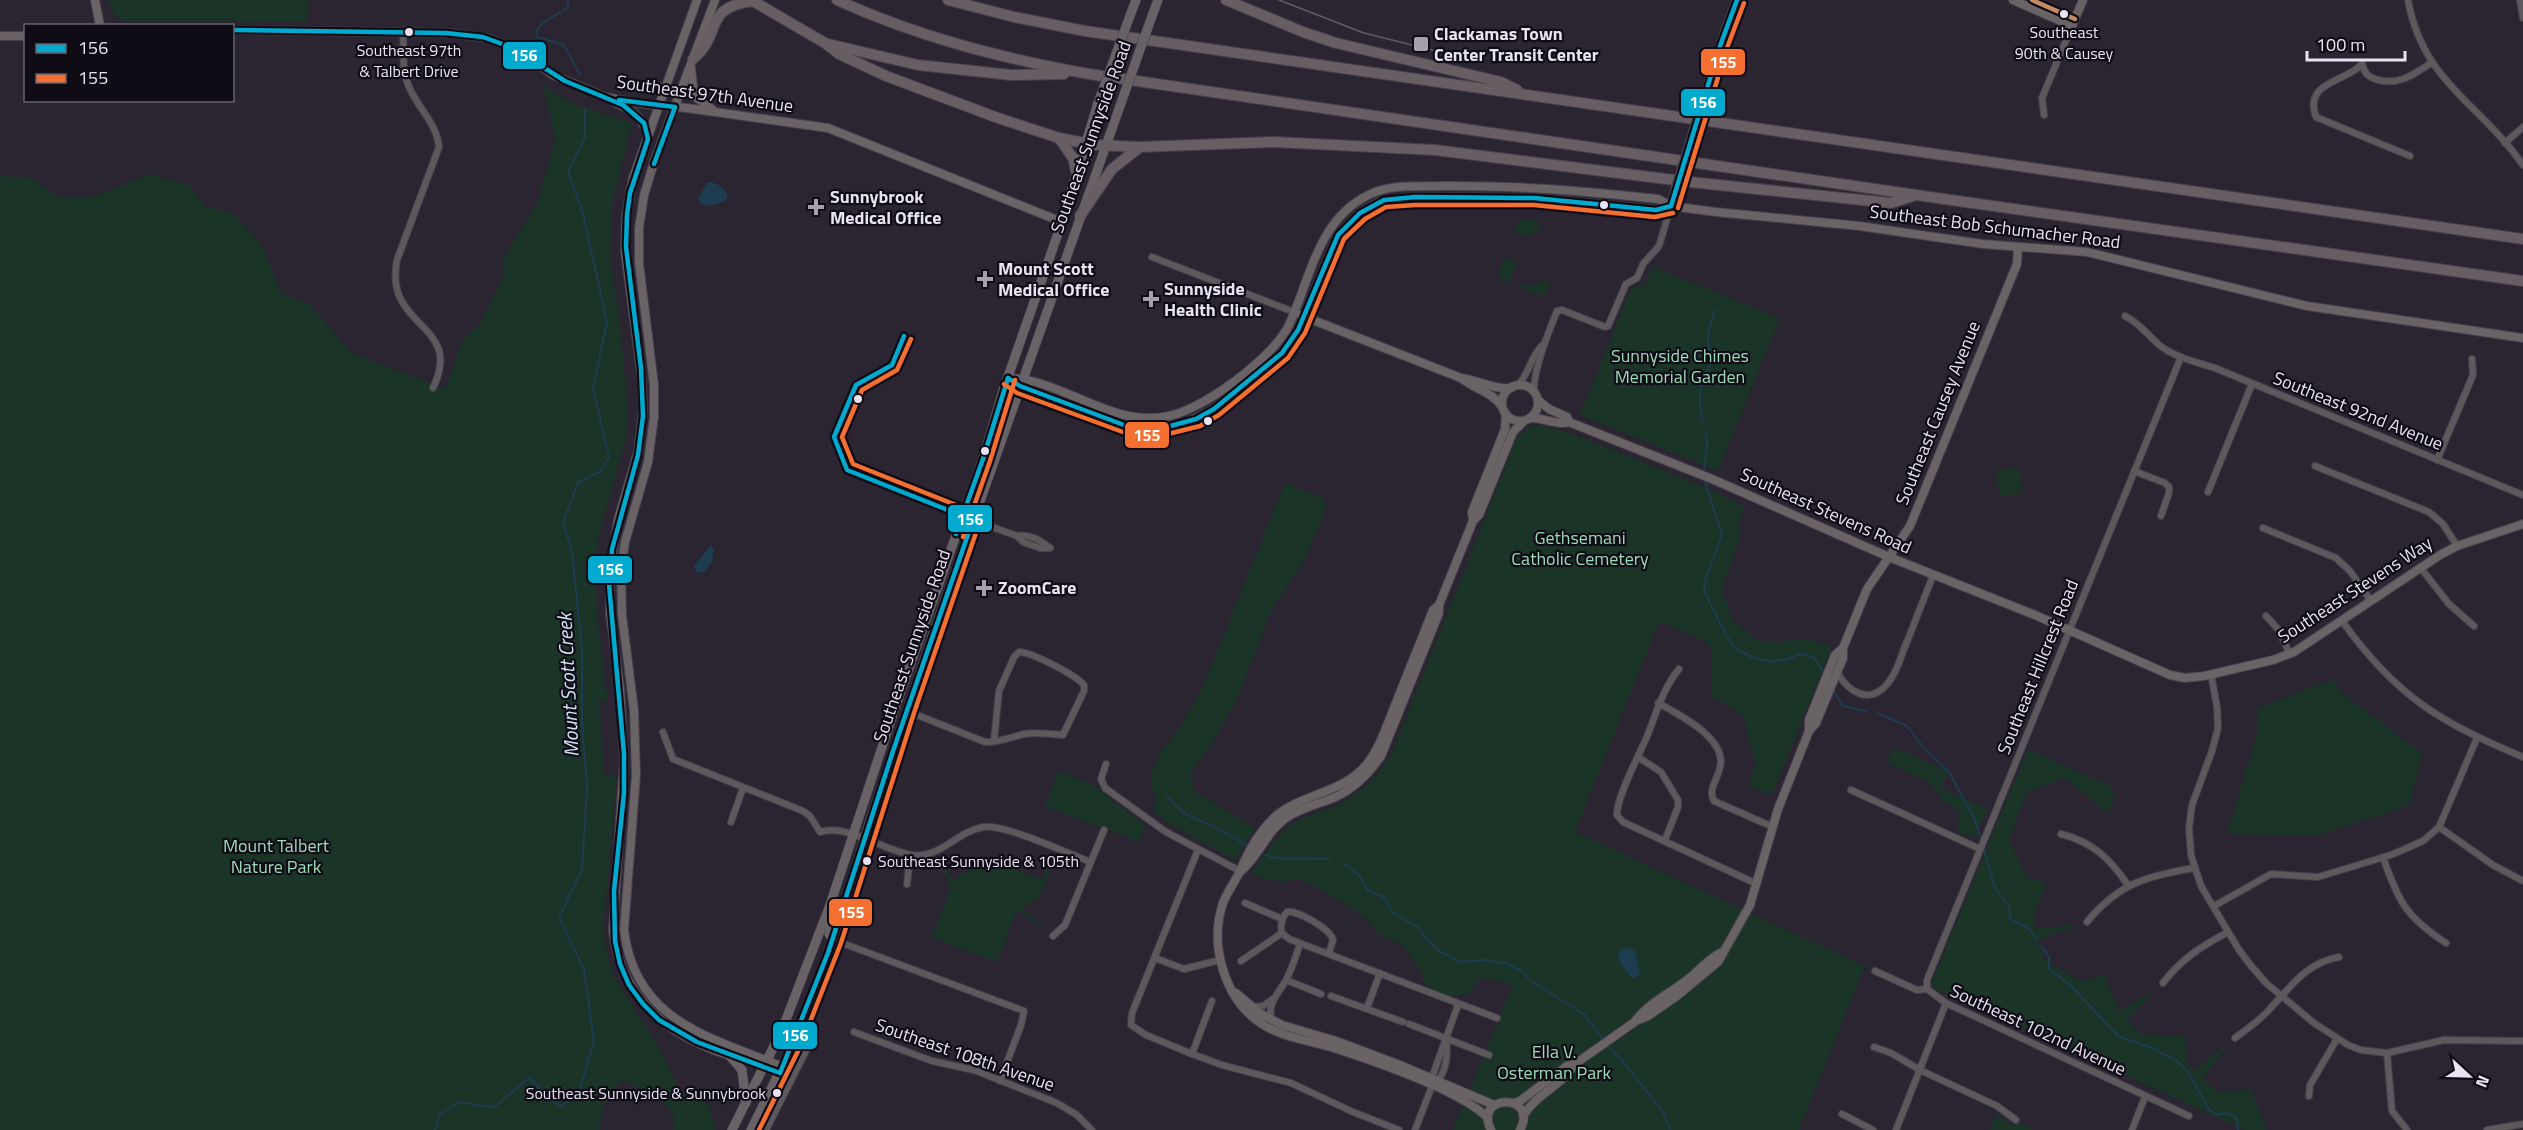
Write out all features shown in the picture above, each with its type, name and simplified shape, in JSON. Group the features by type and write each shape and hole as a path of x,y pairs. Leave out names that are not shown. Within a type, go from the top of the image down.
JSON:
{"highway":[{"path":"692,62 706,48 714,23 723,10 735,3 752,0 825,43 838,54 917,89 1059,138 1105,146 1140,147 1275,142 1381,146 1435,150 1690,182 1891,203 1916,195"},
{"path":"837,0 869,15 948,43 1023,62 1089,74 2523,281"},
{"path":"948,0 1014,17 1085,31 1520,92 1635,111 2523,240"},
{"path":"1226,0 1303,32 1501,82 1520,92"},
{"path":"1238,0 1246,9"},
{"path":"825,43 898,62 940,68 1011,75 1089,74"},
{"path":"1059,138 1073,158 1076,171"},
{"path":"1080,216 1112,169 1140,147"}],"main road":[{"path":"94,0 100,24"},
{"path":"697,0 633,178 626,216 625,251 643,393 643,418 637,458 616,529 610,570 610,613 624,734 624,793 613,914 614,942 629,984 646,1006 678,1034 730,1056 767,1064"},
{"path":"715,0 646,187 639,228 639,263 652,365 654,417 648,462 625,542 621,580 622,615 634,710 636,766 624,915 626,944 632,965 642,986 658,1006 692,1031 782,1070"},
{"name":"Southeast Sunnyside Road","path":"732,1130 767,1064 797,995 830,905 905,680 983,459 1008,378 1062,222 1098,103 1136,0"},
{"name":"Southeast Sunnyside Road","path":"751,1130 782,1070 834,939 934,631 1158,0"},
{"path":"1671,206 1715,61 1737,0"},
{"path":"2013,0 2072,26 2083,0"},
{"name":"Southeast 97th Avenue","path":"234,30 463,34 493,39 520,51 549,72 571,84 605,97 828,128 1062,222"},
{"path":"0,36 24,36"},
{"path":"692,62 694,96 718,112"},
{"path":"605,97 639,116 648,136"},
{"name":"Southeast Bob Schumacher Road","path":"1294,312 1321,244 1331,226 1354,203 1382,190 1407,187 1535,187 1658,199 1671,206 1716,212 1859,226 2018,247 2068,250 2101,255 2307,306 2523,338"},
{"name":"Southeast Bob Schumacher Road","path":"1304,316 1332,247 1341,231 1360,213 1384,200 1415,197 1534,198 1656,210 1671,206"},
{"name":"Southeast Causey Avenue","path":"1514,1103 1636,1021 1648,1016 1702,977 1718,962 1722,952 1740,926 1757,884 1773,827 1809,731 1809,720 1819,695 1843,658 1843,648 1867,589 1903,538 1918,507 2017,264 2018,247"},
{"path":"632,302 639,314 645,361 652,365"},
{"path":"1008,378 1123,414 1142,418 1168,417 1186,412 1203,403 1258,361 1279,340 1294,312 1461,378 1501,389 1526,386 1536,396 1537,410 1513,432 1479,515 1473,520 1439,605 1433,610 1380,742 1366,765 1338,787 1302,800 1284,810 1244,859 1226,895 1220,913 1218,937 1220,960 1238,1002 1248,1013 1278,1032 1436,1083 1494,1106"},
{"path":"1022,382 1125,426 1149,429 1169,427 1206,414 1266,368 1288,346 1304,316"},
{"path":"1461,378 1471,387 1495,397 1514,420 1527,419"},
{"path":"1473,520 1472,512 1505,429 1504,394 1514,386"},
{"name":"Southeast Stevens Road","path":"1536,396 1549,409 1567,417 1569,422"},
{"name":"Southeast Stevens Road","path":"1527,419 1543,418 1564,424 1569,422 1718,481 1933,576 2069,630"},
{"name":"Southeast Stevens Way","path":"2069,630 2170,675 2192,678 2211,674 2290,654 2420,567 2457,546 2523,524"},
{"path":"932,603 935,611 930,627 934,631"},
{"name":"Southeast Causey Avenue","path":"1809,731 1816,723 1824,705 1834,672"},
{"path":"905,680 908,690 902,706 907,711"},
{"path":"830,905 833,917 829,934 834,939"},
{"path":"1236,993 1272,1021 1350,1046 1430,1077 1488,1118"},
{"path":"730,1056 740,1066 746,1104"},
{"name":"Southeast Causey Avenue","path":"1524,1116 1532,1104 1570,1073 1575,1064"},
{"path":"1491,1130 1488,1118 1494,1106 1507,1101 1519,1107 1524,1116 1520,1130"}],"street":[{"path":"2408,0 2418,38 2432,63 2523,165"},
{"path":"2520,0 2523,18"},
{"path":"2044,115 2042,98 2072,26"},
{"path":"403,33 406,79 410,90 436,130 439,147 397,260 395,278 399,298 404,306 439,346 442,363 433,388"},
{"path":"2410,156 2316,117 2313,108 2320,90 2334,80 2355,72 2362,64 2365,73 2371,78 2390,83 2404,80 2432,63"},
{"path":"2505,143 2523,127"},
{"path":"1536,396 1534,380 1544,351 1544,344 1557,311 1560,309 1608,326 1626,284 1637,278 1644,263 1659,246 1671,206"},
{"path":"1152,257 1294,312"},
{"name":"Southeast 92nd Avenue","path":"2125,316 2137,322 2159,345 2181,357 2253,384 2523,495"},
{"path":"1514,386 1527,374 1538,349 1544,344"},
{"name":"Southeast Hillcrest Road","path":"1927,989 1927,980 2181,357"},
{"path":"2437,460 2473,375 2472,359"},
{"path":"2208,492 2253,384"},
{"path":"2315,466 2428,512 2443,524 2457,546"},
{"path":"2134,471 2169,487 2161,516"},
{"path":"973,520 1017,536"},
{"path":"2263,528 2336,558 2350,571 2371,601"},
{"path":"2420,567 2449,604 2474,626"},
{"path":"1834,672 1844,685 1866,694 1882,689 1890,682 1933,576"},
{"path":"2266,616 2278,629 2290,654"},
{"path":"2342,621 2373,662 2408,695 2445,722 2523,757"},
{"path":"907,711 985,742 994,741 1026,734 1065,734 1084,691 1084,685 1025,652 1018,652 999,691 994,741"},
{"path":"1678,669 1658,704 1630,772 1617,815 1623,822 1757,884"},
{"path":"2211,674 2218,728 2212,751 2194,795 2190,813 2189,840 2194,868 2201,886 2252,967 2280,994 2337,1039 2361,1050 2387,1053 2444,1040 2523,1041"},
{"path":"1658,704 1698,727 1714,741 1721,764 1711,791 1713,801 1773,827"},
{"path":"663,732 673,759 807,813 820,832 833,830 910,855 930,854 972,830 992,827 1007,830 1091,862"},
{"path":"2214,906 2271,874 2318,876 2418,844 2439,827 2477,738"},
{"path":"1638,757 1661,772 1678,800 1678,807 1665,840"},
{"path":"1106,764 1101,779 1105,788 1166,832 1240,871"},
{"path":"731,822 743,788"},
{"path":"1851,789 1980,849"},
{"path":"2439,827 2493,865 2523,881"},
{"path":"1053,936 1065,925 1104,830"},
{"path":"2061,834 2095,848 2113,864 2128,885"},
{"path":"1198,850 1132,1013 1131,1025 1146,1035 1192,1054 1222,1065 1291,1083 1353,1112 1399,1130"},
{"path":"907,884 910,855"},
{"path":"2383,857 2394,889 2408,914 2446,943"},
{"path":"2086,922 2106,899 2128,885 2163,873 2194,868"},
{"path":"1245,903 1282,919"},
{"path":"1329,953 1333,940 1328,930 1293,912 1287,912 1282,919 1282,933 1289,939 1497,1018"},
{"path":"2163,983 2175,967 2192,952 2228,932"},
{"path":"1241,961 1282,933"},
{"path":"834,939 1024,1011 1022,1025 1000,1080"},
{"path":"1272,1021 1270,1011 1274,998 1286,980 1300,944"},
{"path":"2235,1038 2266,1013 2280,994 2305,972 2323,961 2339,957"},
{"path":"1155,958 1184,969 1220,960"},
{"name":"Southeast 102nd Avenue","path":"1875,971 1917,990 1927,989 1946,1003 2189,1116"},
{"path":"1367,1008 1380,973"},
{"path":"1286,980 1321,994"},
{"path":"1331,996 1489,1055"},
{"path":"1252,1007 1263,1006 1274,998"},
{"path":"1192,1054 1212,1001"},
{"path":"1896,1130 1946,1003"},
{"path":"1430,1077 1458,1005"},
{"name":"Southeast 108th Avenue","path":"854,1032 932,1061 974,1070 1000,1080 1068,1108 1092,1130"},
{"path":"1415,1130 1448,1053 1446,1038"},
{"path":"2309,1096 2310,1085 2337,1039"},
{"path":"1874,1047 1891,1053 1920,1070 1997,1107 2016,1120"},
{"path":"766,1130 806,1051"},
{"path":"2387,1053 2392,1111 2407,1130"},
{"path":"2132,1130 2145,1097"},
{"path":"1842,1114 1873,1130"},
{"path":"2487,1130 2523,1124"}],"green space":[{"path":"108,0 309,0 307,22 127,22 116,17"},
{"name":"Mount Talbert Nature Park","path":"543,86 574,104 632,123 612,205 610,255 621,335 628,416 625,442 598,538 595,563 597,614 608,702 599,699 604,772 617,777 603,929 614,977 658,1045 679,1089 709,1105 715,1130 673,1130 674,1115 658,1097 623,1080 606,1103 600,1130 0,1130 0,176 31,178 59,198 93,197 150,174 189,185 205,206 233,213 263,247 281,293 311,305 350,352 445,389 463,340 480,324 503,277 504,258 538,201 555,140"},
{"path":"1520,219 1535,219 1541,228 1529,236 1514,233"},
{"path":"1504,257 1517,262 1509,282 1497,277"},
{"name":"Sunnyside Chimes Memorial Garden","path":"1653,267 1780,318 1718,471 1580,415 1631,288 1638,285 1644,287"},
{"path":"1546,280 1550,286 1544,297 1514,285 1532,286"},
{"path":"1540,425 1570,433 1712,490 1744,507 1738,528 1742,530 1722,590 1729,607 1730,617 1752,637 1765,642 1807,639 1832,646 1772,795 1749,786 1755,765 1743,715 1711,696 1712,649 1705,641 1659,622 1575,832 1865,966 1799,1130 1453,1130 1513,985 1493,979 1478,980 1469,994 1451,996 1441,993 1424,983 1422,973 1403,945 1378,934 1369,921 1345,904 1301,879 1276,881 1252,874 1270,847 1287,828 1358,793 1387,761 1393,751 1518,435 1529,427"},
{"path":"2019,467 2023,493 2000,496 1996,471"},
{"path":"1285,483 1320,496 1325,502 1325,512 1304,561 1272,610 1236,702 1211,745 1190,773 1194,791 1255,828 1235,860 1173,826 1152,811 1156,800 1152,788 1152,771 1160,753 1178,730 1201,691"},
{"path":"2333,679 2343,694 2422,753 2410,804 2315,836 2227,834 2257,734 2258,708"},
{"path":"1893,747 1948,771 1941,788 1988,809 1976,836 1971,837 1957,831 1960,811 1943,800 1932,784 1887,763"},
{"path":"2028,749 2110,786 2115,799 2107,813 2065,778 2027,792 2009,841 2027,877 2046,883 2033,919 2035,929 2073,925 2073,928 2038,939 2044,960 2081,981 2105,975 2119,1012 2151,992 2152,994 2127,1020 2140,1034 2185,1036 2187,1063 2194,1071 2224,1047 2226,1049 2202,1079 2218,1091 2251,1090 2267,1130 2244,1130 1930,986"},
{"path":"1058,771 1091,784 1145,826 1139,842 1044,806"},
{"path":"1052,855 1056,857 1039,898 1021,908 1043,925 1041,927 1017,910 997,962 932,938 951,885 935,858 939,857 953,880 988,860 1042,879"},
{"path":"1997,1114 2013,1126 2018,1120 2033,1130 1990,1130"}],"water":[{"path":"707,182 717,184 724,190 728,195 724,202 706,206 700,204 698,199"},
{"path":"711,545 714,550 712,562 705,572 697,573 694,566"},
{"path":"1627,947 1634,950 1636,955 1640,971 1636,978 1631,978 1618,959 1621,949"}],"waterway":[{"name":"Mount Scott Creek","path":"568,0 568,7 542,24 536,32 537,37 564,45 580,75"},
{"name":"Mount Scott Creek","path":"435,1130 440,1114 460,1102 493,1108 529,1078 560,1107 578,1095 594,1042 584,970 559,917 582,870 587,787 582,724 582,650 572,551 563,523 578,482 600,472 609,457 593,389 607,322 583,214 568,171 585,137 585,109"},
{"path":"1703,421 1700,396 1714,357 1710,352 1708,340 1715,310"},
{"path":"1704,469 1706,431"},
{"path":"1705,482 1722,535 1706,578 1704,591 1726,635 1736,649 1754,658 1770,661 1785,660 1800,654 1814,657 1825,675"},
{"path":"1833,690 1843,706 1866,711"},
{"path":"1877,713 1907,726 1924,748 1949,772 1975,820 1980,836"},
{"path":"1167,795 1188,815 1249,846"},
{"path":"1984,850 1995,888 2009,906 2010,919 2029,928 2037,940"},
{"path":"1259,852 1284,859 1330,859"},
{"path":"1344,863 1360,876 1368,891 1384,897 1392,912 1419,928 1426,939 1439,951 1461,962 1486,960 1507,964 1522,971 1531,981 1584,1014 1604,1041"},
{"path":"2041,946 2049,957 2049,969 2069,984 2118,1036 2152,1048 2177,1061 2188,1072 2209,1110 2217,1115 2226,1113 2237,1118 2238,1130"},
{"path":"1607,1045 1663,1112 1670,1130"}],"tram line":[{"path":"1279,0 1364,33 1440,52"}],"transit line":[{"name":"156","path":"1671,206 1720,46 1737,0"},
{"path":"2032,0 2075,19"},
{"name":"155","path":"1678,208 1727,48 1744,3"},
{"name":"156","path":"234,30 446,33 483,37 513,48 565,81 623,105 644,123 648,139 630,193 626,247 641,368 643,416 638,455 612,549 609,584 624,754 624,793 614,891 615,941 620,964 629,985 659,1020 697,1042 780,1073 828,953 893,751 973,520 847,470 834,437 856,385 892,365 904,336"},
{"name":"156","path":"619,100 675,107 654,164"},
{"name":"156","path":"1008,378 1020,386 1132,428 1163,428 1196,419 1214,409 1282,353 1298,330 1338,235 1360,213 1384,200 1415,197 1534,198 1656,210 1671,206"},
{"name":"155","path":"1004,384 1017,393 1131,435 1164,435 1200,426 1219,415 1288,358 1305,333 1344,239 1365,219 1386,207 1534,205 1655,217 1673,213"},
{"name":"155","path":"759,1130 801,1045 841,943 914,713 980,521 976,513 853,464 842,437 862,390 897,370 911,339"},
{"name":"156","path":"956,534 983,459 1008,378"},
{"name":"155","path":"963,537 1015,380"}],"place":[{"name":"Southeast 90th & Causey","path":"2064,14"},
{"name":"Southeast 97th & Talbert Drive","path":"409,32"},
{"name":"Clackamas Town Center Transit Center","path":"1421,44"},
{"name":"Sunnybrook Medical Office","path":"816,207"},
{"name":"Mount Scott Medical Office","path":"985,279"},
{"name":"Sunnyside Health Clinic","path":"1151,299"},
{"name":"ZoomCare","path":"984,588"},
{"name":"Southeast Sunnyside & 105th","path":"867,861"},
{"name":"Southeast Sunnyside & Sunnybrook","path":"777,1093"}],"park label":[{"name":"Gethsemani Catholic Cemetery","path":"1580,548"},
{"name":"Ella V. Osterman Park","path":"1554,1062"}]}
